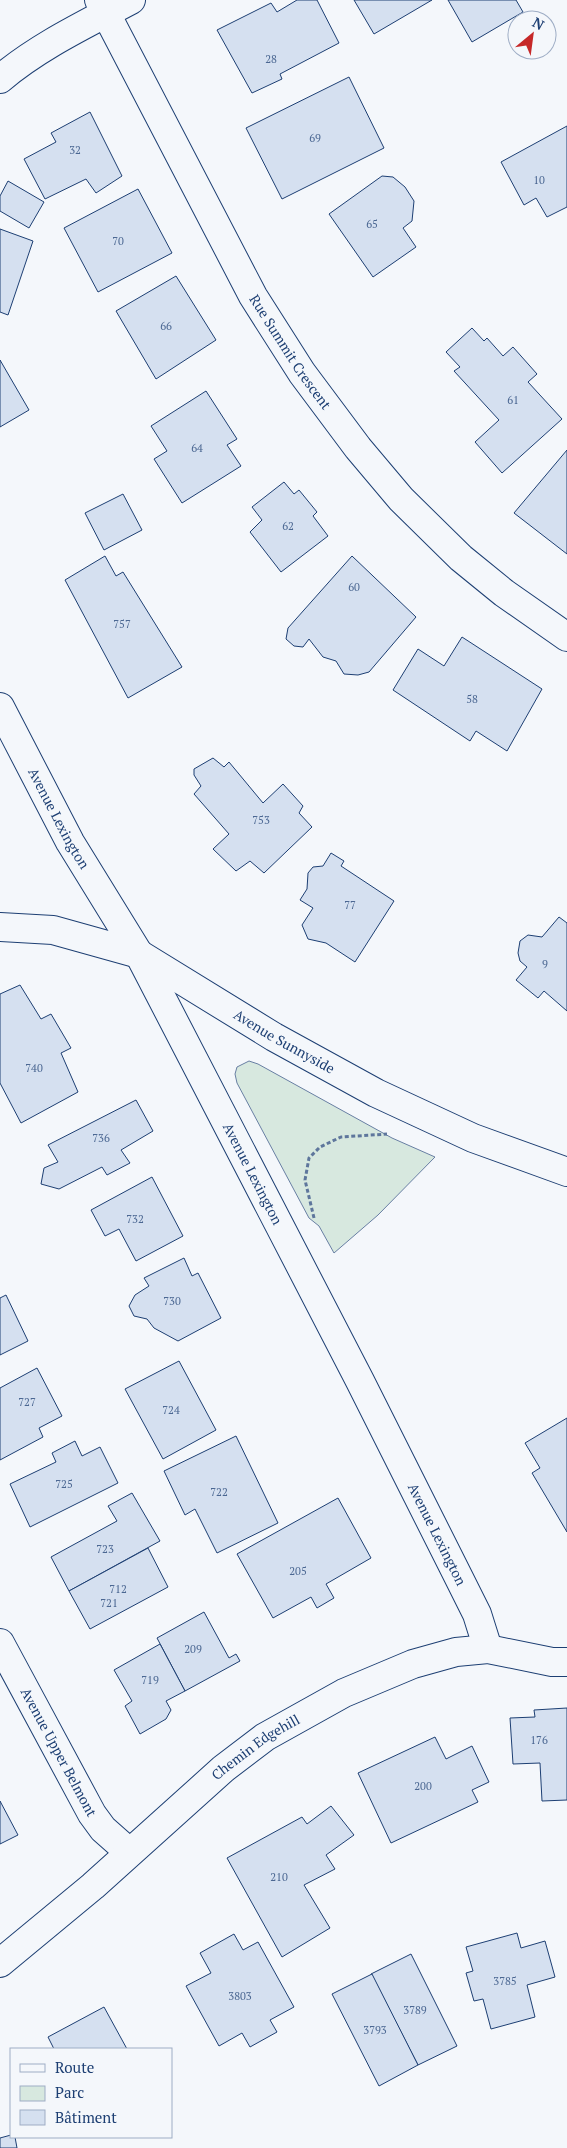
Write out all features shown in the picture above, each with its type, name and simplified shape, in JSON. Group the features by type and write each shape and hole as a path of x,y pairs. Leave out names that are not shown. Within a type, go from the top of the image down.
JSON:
{"street":[{"path":"0,79 14,67 63,36 102,7 131,0"},
{"name":"Rue Summit Crescent","path":"102,7 253,296 302,373 358,448 401,499 461,558 504,593 567,637"},
{"name":"Avenue Lexington","path":"0,708 70,842 139,954 360,1381 459,1578 477,1614 488,1649"},
{"name":"Avenue Sunnyside","path":"0,928 53,930 139,954 274,1037 376,1093 473,1138 567,1172"},
{"name":"Avenue Upper Belmont","path":"0,1643 92,1814 103,1829 129,1852"},
{"name":"Chemin Edgehill","path":"0,1963 93,1886 223,1769 265,1737 344,1692 412,1664 456,1652 488,1649 552,1662 567,1662"}],"path":[{"path":"316,1226 305,1180 309,1158 320,1147 341,1138 386,1135 392,1132"}],"green space":[{"path":"249,1061 258,1064 392,1138 435,1157 378,1215 334,1253 319,1226 309,1218 237,1083 235,1074 237,1067"}],"building":[{"path":"297,0 317,0 339,43 280,74 282,79 252,93 217,30 271,3 277,12"},
{"path":"354,0 432,0 374,34"},
{"path":"448,0 516,0 522,10 507,10 507,21 472,42"},
{"path":"349,77 384,148 282,199 246,128"},
{"path":"90,112 122,176 96,193 86,179 45,199 24,159 56,142 51,133"},
{"path":"567,126 567,207 547,217 536,198 524,205 501,162"},
{"path":"382,176 393,177 405,187 414,201 412,221 403,228 416,247 373,277 329,214"},
{"path":"8,181 44,202 29,228 0,211 0,196"},
{"path":"138,189 172,253 98,292 64,228"},
{"path":"0,229 33,241 8,315 0,312"},
{"path":"176,276 216,340 156,379 116,311"},
{"path":"472,328 484,341 487,338 503,356 513,347 537,374 528,382 562,419 502,473 475,442 499,420 454,371 460,367 446,352"},
{"path":"0,360 29,410 0,427"},
{"path":"206,391 237,439 227,445 241,466 182,503 154,459 167,451 151,426"},
{"path":"567,450 567,554 514,513"},
{"path":"284,482 294,494 299,490 317,512 313,516 328,536 281,572 250,532 262,520 252,507"},
{"path":"123,494 142,530 104,550 85,513"},
{"path":"105,556 116,576 123,572 182,667 128,698 65,580"},
{"path":"352,556 416,617 369,672 358,675 344,674 336,661 323,657 309,639 303,647 294,646 286,639 288,628"},
{"path":"462,637 542,689 507,751 476,731 470,741 393,690 418,649 444,666"},
{"path":"213,758 224,767 229,762 263,803 283,784 303,806 299,813 312,827 264,873 250,861 236,871 213,849 229,834 194,794 201,786 194,775 194,769"},
{"path":"331,853 344,861 341,866 394,901 355,962 326,943 308,939 302,925 313,908 300,900 307,889 308,873 313,867 323,866"},
{"path":"559,917 567,923 567,1011 544,991 538,998 516,980 527,967 520,961 518,953 520,941 528,935 542,937"},
{"path":"20,985 41,1019 51,1014 71,1048 61,1053 78,1092 21,1123 0,1083 0,994"},
{"path":"136,1100 153,1131 121,1150 130,1163 107,1175 102,1167 59,1189 41,1184 44,1168 58,1162 48,1145"},
{"path":"152,1177 183,1236 136,1261 119,1229 105,1236 91,1210"},
{"path":"184,1258 192,1276 198,1273 221,1318 178,1341 154,1328 147,1319 134,1316 129,1306 135,1295 149,1286 144,1278"},
{"path":"6,1295 28,1341 0,1355 0,1298"},
{"path":"179,1361 216,1430 163,1459 125,1389"},
{"path":"37,1368 62,1416 39,1428 43,1437 0,1460 0,1388"},
{"path":"567,1418 567,1532 532,1473 540,1468 525,1443"},
{"path":"236,1436 278,1523 217,1553 195,1509 185,1515 164,1471"},
{"path":"75,1441 82,1456 100,1447 118,1483 30,1527 10,1484 56,1462 52,1453"},
{"path":"132,1493 160,1541 69,1591 51,1557 117,1521 108,1506"},
{"path":"338,1498 371,1558 326,1584 334,1598 317,1608 311,1597 273,1618 237,1554"},
{"path":"148,1548 168,1587 90,1629 69,1591"},
{"path":"204,1612 229,1658 236,1654 240,1661 185,1691 157,1638"},
{"path":"160,1644 185,1691 166,1701 171,1710 166,1719 140,1734 125,1706 132,1701 114,1670"},
{"path":"567,1708 567,1800 542,1801 540,1763 513,1764 510,1718 535,1717 534,1710"},
{"path":"435,1737 446,1759 472,1746 489,1782 472,1790 478,1802 391,1843 358,1773"},
{"path":"0,1801 18,1835 0,1844"},
{"path":"331,1806 354,1835 326,1855 335,1869 304,1885 330,1928 282,1957 227,1858 302,1817 307,1824"},
{"path":"517,1933 521,1948 545,1941 555,1977 527,1985 535,2017 491,2029 483,1999 474,2001 466,1973 473,1971 466,1947"},
{"path":"234,1934 243,1950 258,1942 294,2007 270,2020 277,2032 250,2047 242,2033 219,2046 186,1986 211,1973 200,1953"},
{"path":"411,1954 457,2046 418,2065 371,1974"},
{"path":"372,1974 418,2065 379,2086 332,1994"},
{"path":"104,2007 126,2048 54,2048 48,2037"},
{"path":"10,2135 10,2138 15,2138 17,2148 0,2148 0,2138"}]}
